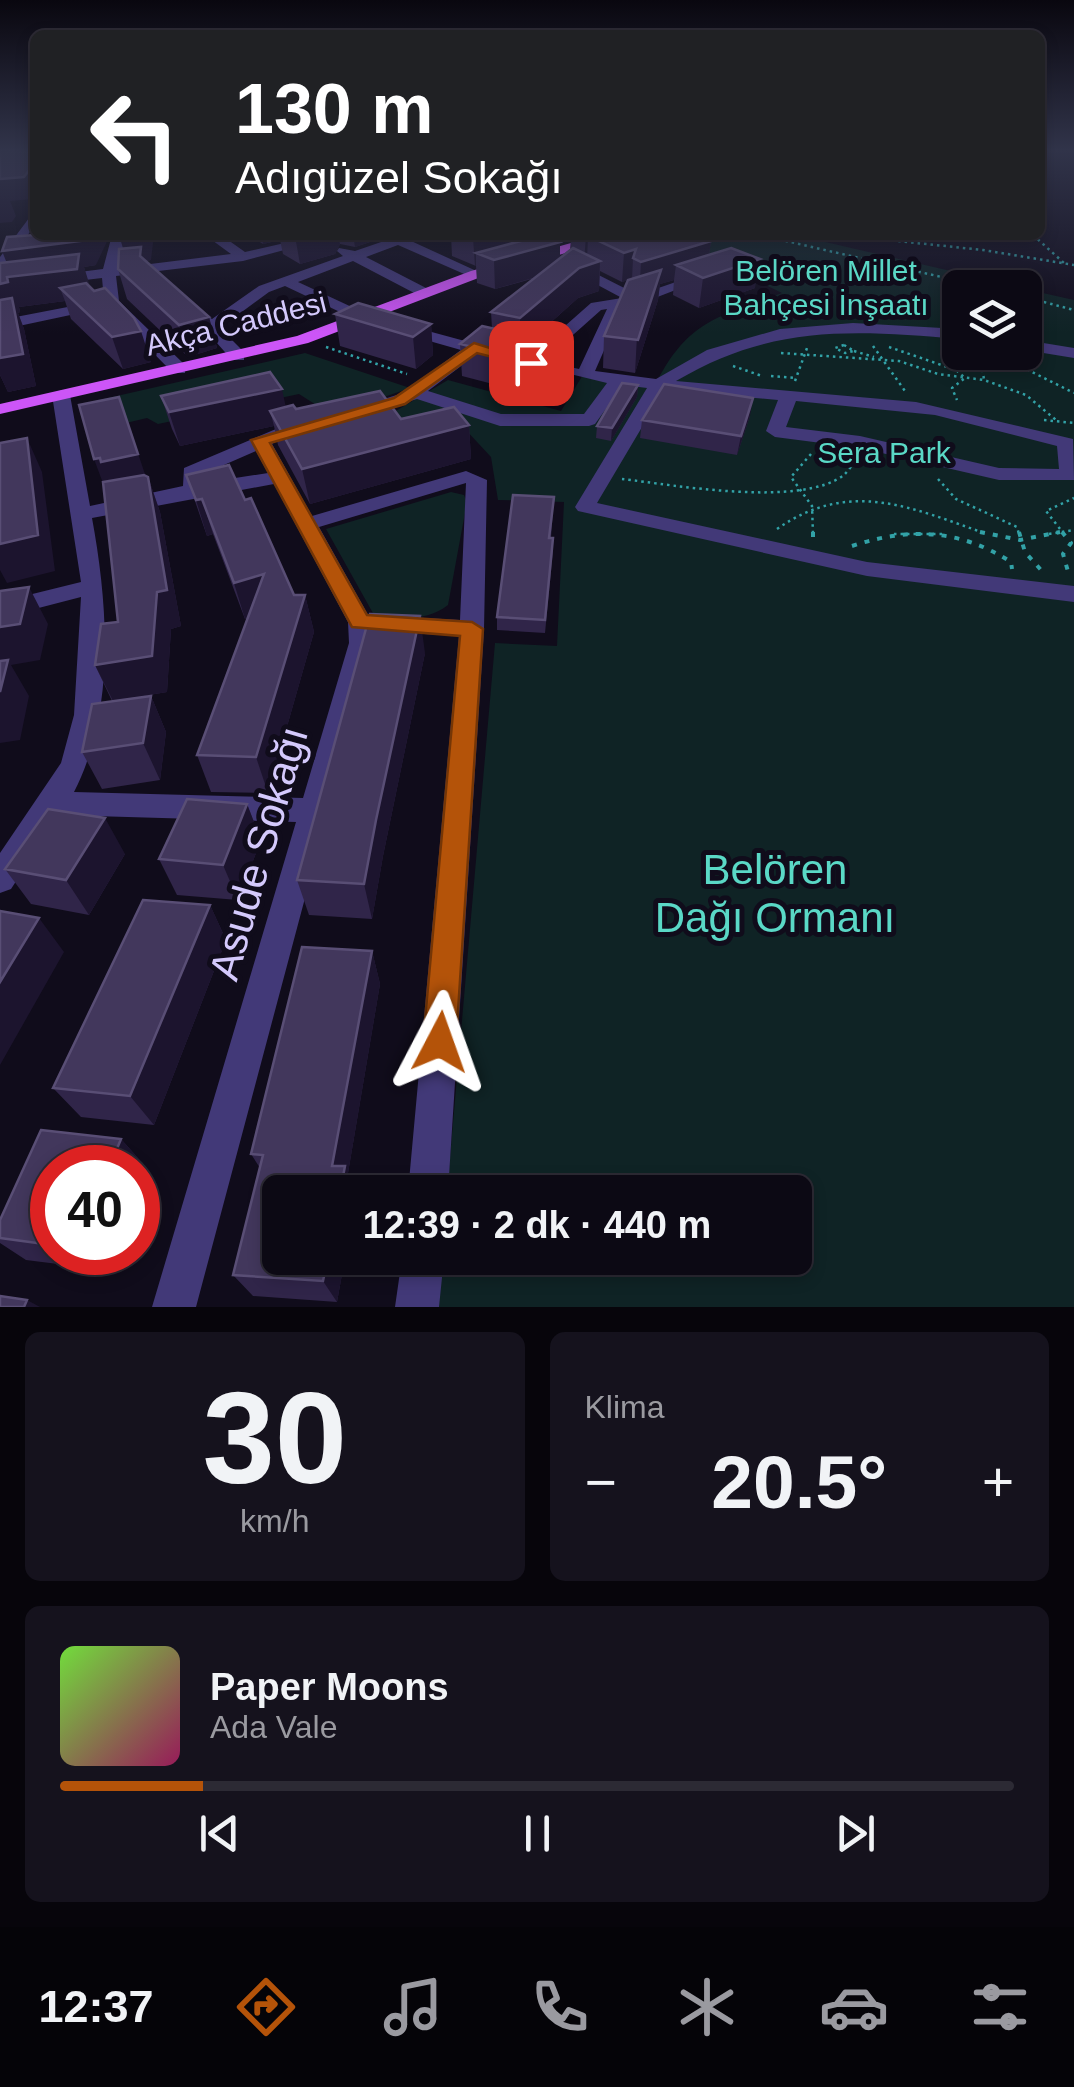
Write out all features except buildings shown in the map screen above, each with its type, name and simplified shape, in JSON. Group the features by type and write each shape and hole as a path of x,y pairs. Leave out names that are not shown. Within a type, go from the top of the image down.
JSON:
{"main road":[{"name":"Akça Caddesi","path":"0,409 302,340 476,274 595,240"}],"street":[{"path":"0,267 30,218"},
{"path":"118,240 110,274 112,302 179,369"},
{"path":"219,240 243,256"},
{"path":"0,286 243,256 305,240"},
{"path":"211,327 264,289 389,240"},
{"path":"398,240 476,274"},
{"path":"336,247 425,293"},
{"path":"548,254 636,300"},
{"path":"531,363 596,306 636,300 726,269"},
{"path":"285,281 364,318 585,375 658,386 793,386 924,408 1066,444 1070,474 1000,474 860,442 775,432 793,386"},
{"path":"0,325 112,302"},
{"path":"585,375 617,303"},
{"path":"191,306 238,356"},
{"path":"942,334 812,332 743,340 710,351 658,386 585,507 835,563 1066,588"},
{"path":"333,420 424,387 474,348"},
{"path":"1042,348 1074,353"},
{"path":"424,387 500,420 590,420 618,380"},
{"path":"0,879 52,802 75,763 82,740 93,586 61,395"},
{"path":"194,490 191,472 260,440 296,430"},
{"path":"260,440 360,622 472,629"},
{"path":"81,514 194,490 281,477"},
{"path":"306,524 466,477 475,478 472,629 429,1175"},
{"path":"0,610 93,586"},
{"name":"Asude Sokağı","path":"174,1307 361,644 360,622"},
{"path":"52,802 314,810"},
{"path":"418,1307 421,1275"}],"path":[{"path":"782,240 942,277"},
{"path":"888,240 983,250 1074,266"},
{"path":"1038,240 1064,263"},
{"path":"1042,302 1074,310"},
{"path":"710,351 746,371 793,386 812,332"},
{"path":"864,332 924,408 957,402 952,388 965,378"},
{"path":"864,332 900,352 946,362 965,378"},
{"path":"302,340 424,387"},
{"path":"743,340 764,351 883,360"},
{"path":"832,358 836,346 844,345 883,360 984,380 1016,389 1056,420"},
{"path":"836,350 854,351"},
{"path":"983,370 984,380"},
{"path":"1033,370 1074,393"},
{"path":"813,559 812,506 793,484 793,471 829,438"},
{"path":"602,478 756,492 798,490 840,480 851,472 859,460 860,442"},
{"path":"928,457 942,485 956,499 1010,522 1021,533 1021,540 1066,588"},
{"path":"1066,588 1062,554 1071,543 1048,518 1046,508 1074,498"},
{"path":"761,548 785,522 812,506 855,501 899,503 982,534 1021,540 1074,530"},
{"path":"835,563 851,546 875,537 930,531 1000,554 1011,562 1014,585"}],"green space":[{"name":"Belören Dağı Ormanı","path":"673,240 817,240 946,270 942,270 942,370 1042,370 1042,293 1074,300 1074,1307 432,1307 437,1275 812,1275 812,1175 448,1175 495,643 557,646 564,502 498,500 491,457 465,429 418,442 394,412 448,380 561,411 584,373 656,383 681,345 723,315 782,293"},
{"path":"305,353 410,388 332,415 299,394 158,424 147,418 92,431 86,403"},
{"path":"451,492 464,495 467,502 448,605 422,617 374,615 326,529"}],"route":[{"path":"440,1042 472,629 360,622 260,440 400,401 432,382 474,348 531,363"}],"park label":[{"name":"Belören Millet Bahçesi İnşaatı","path":"826,288"},
{"name":"Sera Park","path":"884,453"}]}
